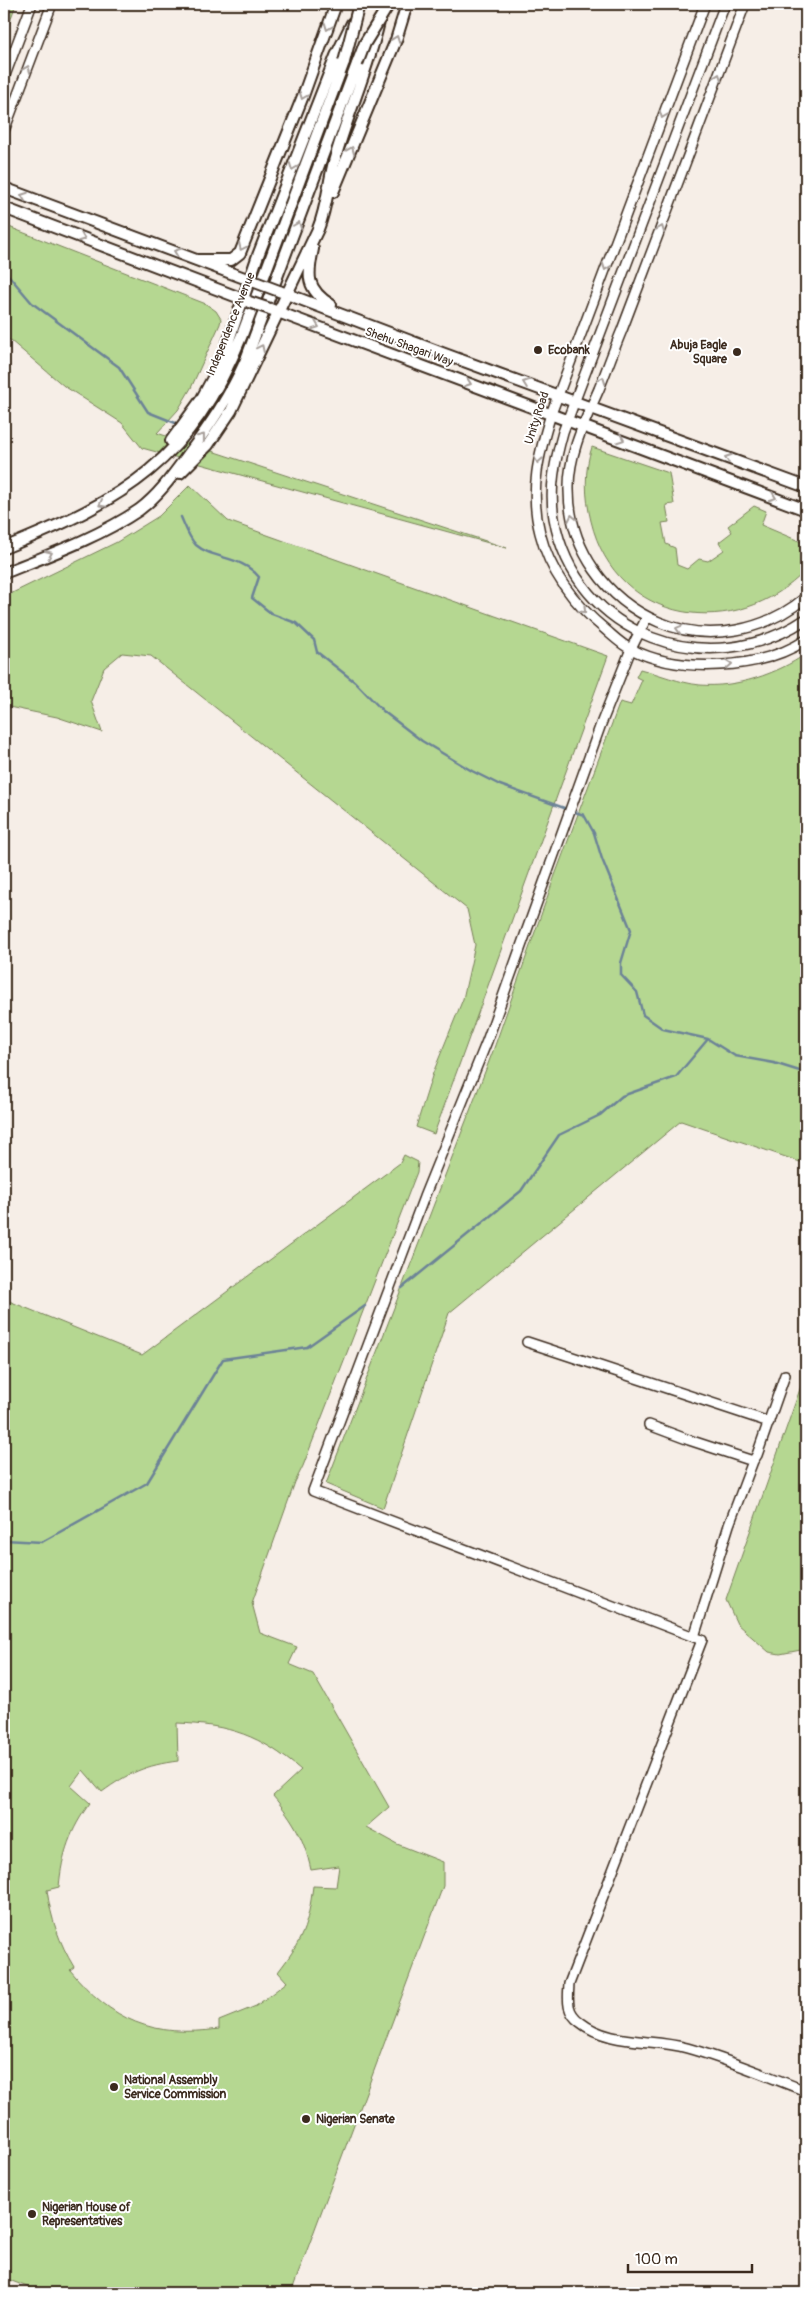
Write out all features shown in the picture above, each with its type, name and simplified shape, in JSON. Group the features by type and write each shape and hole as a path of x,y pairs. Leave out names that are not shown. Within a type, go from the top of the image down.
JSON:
{"main road":[{"path":"197,260 231,260 240,253 336,4"},
{"name":"Independence Avenue","path":"4,548 78,517 143,478 164,459 199,418 225,374 344,62 360,4"},
{"name":"Independence Avenue","path":"143,478 189,418 221,362 246,300 336,56 360,4"},
{"path":"325,211 334,162 367,68 384,4"},
{"path":"164,486 209,427 238,379 314,183 357,64 374,27 389,4"},
{"path":"343,314 320,299 310,284 309,266 318,229 382,73 407,4"},
{"name":"Shehu Shagari Way","path":"4,188 343,314 442,353 806,487"},
{"name":"Shehu Shagari Way","path":"4,208 806,510"},
{"path":"4,573 124,519 140,509 195,459 220,428 242,390 274,310 318,229"}],"street":[{"path":"4,78 32,4"},
{"path":"4,131 52,4"},
{"name":"Unity Road","path":"705,4 558,395 538,455 535,477 540,533 554,571 574,601 585,614 631,649 677,663 734,664 758,660 780,653 806,640"},
{"path":"725,4 559,447 552,479 554,519 565,555 588,592 638,634 679,646 706,649 730,648 772,637 806,619"},
{"path":"745,4 669,209 583,425 571,466 568,491 579,542 596,574 608,587 646,617 686,631 730,632 757,626 781,616 806,597"},
{"path":"646,617 631,649 594,742 466,1095 424,1198 313,1491 702,1640 569,1984 567,2002 571,2015 581,2024 602,2034 626,2040 658,2042 686,2048 806,2091"},
{"path":"527,1342 769,1422"},
{"path":"694,1637 729,1525 785,1375"},
{"path":"649,1424 688,1440 752,1461"}],"green space":[{"path":"4,4 16,4 4,38"},
{"path":"4,225 206,304 216,311 221,319 220,324 191,388 178,410 157,433 507,548 142,448 122,423 64,386 4,335"},
{"path":"592,447 669,473 674,504 666,505 669,522 662,523 666,544 675,548 677,565 687,569 699,559 708,561 724,550 719,542 732,532 728,526 754,506 766,511 761,525 806,544 806,570 778,593 747,607 714,614 682,612 652,601 625,583 605,556 591,521 587,503 586,484 589,456"},
{"path":"190,485 228,521 608,656 434,1134 416,1127 433,1073 463,999 475,945 467,909 151,656 122,653 104,668 91,701 102,732 57,717 4,706 4,691 9,667 4,665 4,597 117,542 159,516"},
{"path":"806,654 806,1164 681,1121 449,1313 383,1508 326,1484 493,1051 554,878 620,702 631,705 642,680 636,677 640,669 692,684 728,684 756,678 782,668"},
{"path":"404,1155 418,1162 417,1172 303,1466 295,1482 252,1603 260,1633 297,1647 289,1664 313,1674 389,1807 366,1827 397,1844 443,1862 443,1886 291,2293 43,2293 4,2278 4,1299 142,1355 400,1163","holes":["177,1723 196,1724 229,1730 258,1740 301,1770 273,1796 297,1830 305,1848 311,1870 339,1866 336,1887 313,1886 309,1912 303,1932 293,1951 278,1972 287,1982 256,2006 219,2021 219,2029 174,2031 154,2028 136,2022 118,2013 86,1988 70,1970 74,1967 56,1930 47,1890 59,1887 62,1864 68,1843 77,1823 90,1803 71,1786 83,1770 102,1792 138,1771 178,1761"]},
{"path":"806,1372 806,1649 780,1654 769,1652 737,1624 726,1600"}],"waterway":[{"path":"4,270 32,303 119,367 148,412 178,424"},
{"path":"181,517 196,545 210,553 244,565 259,577 252,598 272,614 296,623 314,640 317,652 355,682 383,711 422,741 472,771 500,785 567,809"},
{"path":"572,811 584,815 594,833 602,859 631,930 621,963 621,975 637,992 643,1015 663,1029 708,1039 735,1056 774,1063 806,1073"},
{"path":"402,1288 521,1191 559,1135 600,1115 622,1096 676,1077 708,1039"},
{"path":"4,1540 42,1542 147,1483 223,1359 307,1347 365,1306"}],"place":[{"name":"Ecobank","path":"538,350"},
{"name":"Abuja Eagle Square","path":"737,352"},
{"name":"National Assembly Service Commission","path":"114,2087"},
{"name":"Nigerian Senate","path":"306,2119"},
{"name":"Nigerian House of Representatives","path":"32,2214"}]}
